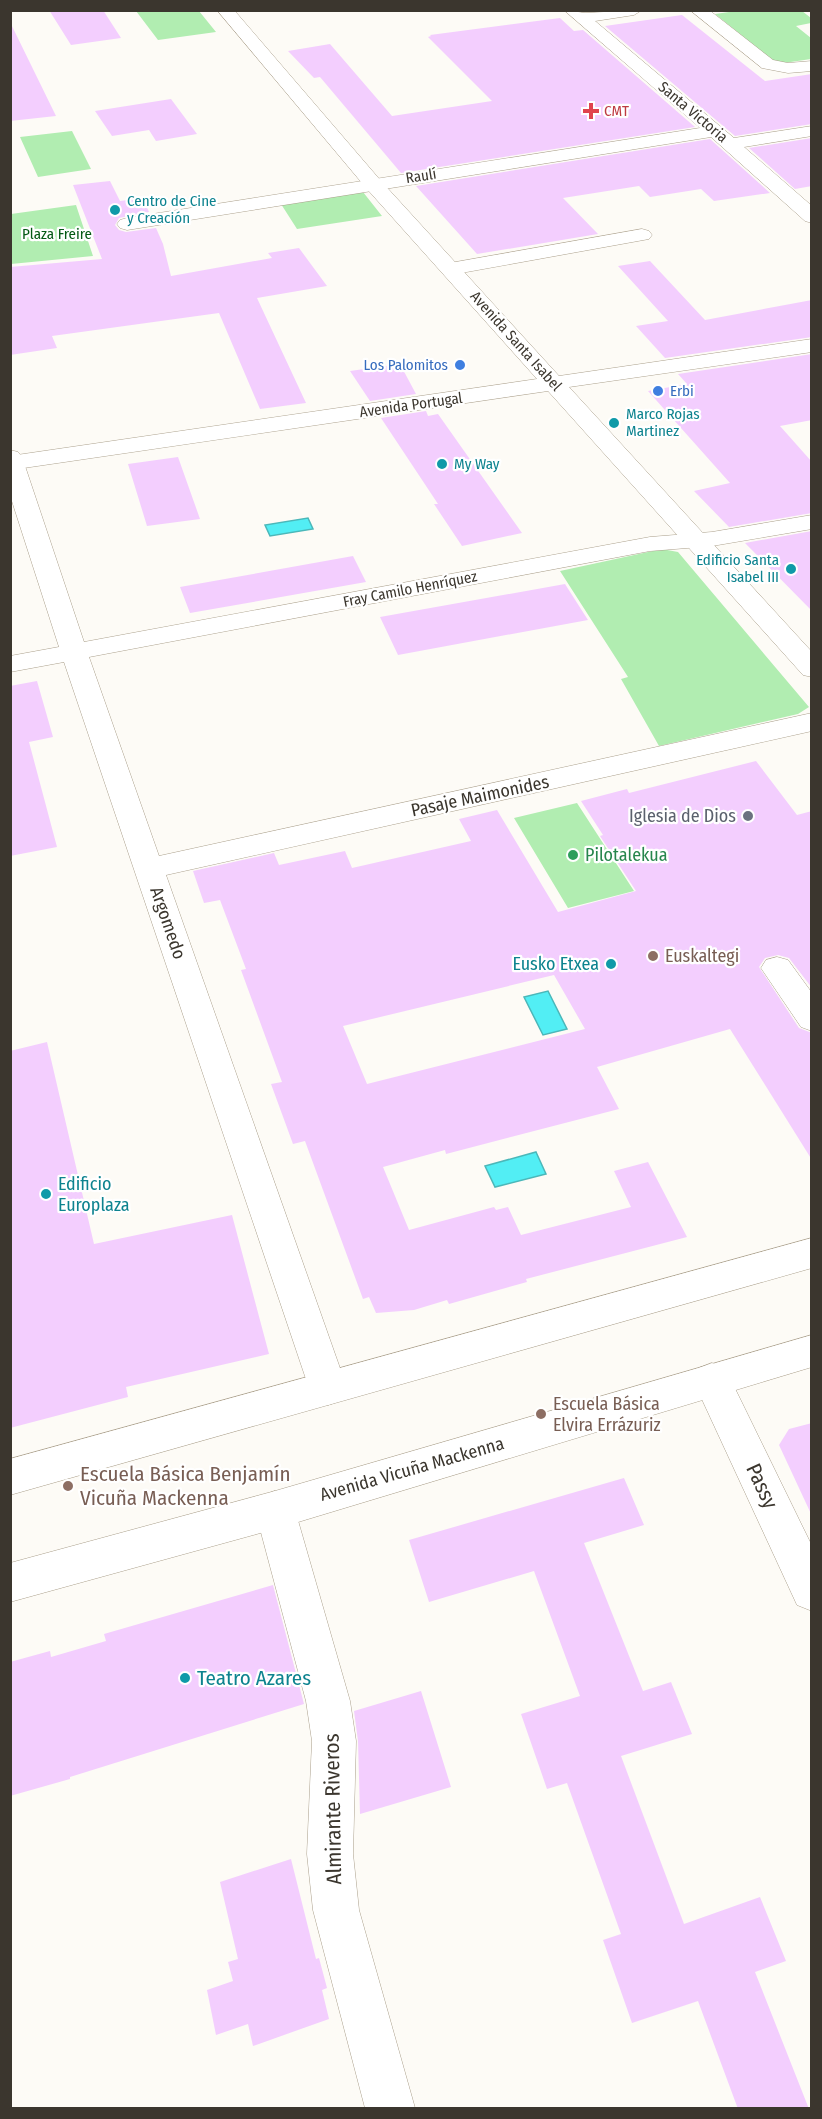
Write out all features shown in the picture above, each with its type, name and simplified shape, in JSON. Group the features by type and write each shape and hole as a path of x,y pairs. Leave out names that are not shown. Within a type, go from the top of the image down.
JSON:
{"street":[{"name":"Avenida Santa Isabel","path":"225,10 374,185 812,669"},
{"path":"576,14 634,10"},
{"path":"698,10 768,64 788,68 812,66"},
{"name":"Santa Victoria","path":"576,14 715,131 812,217"},
{"name":"Raulí","path":"127,224 715,131"},
{"path":"730,144 812,131"},
{"path":"450,269 642,235"},
{"name":"Avenida Portugal","path":"11,461 812,345"},
{"name":"Argomedo","path":"11,461 74,652 328,1388"},
{"name":"Fray Camilo Henríquez","path":"10,664 650,544 697,540 812,522"},
{"name":"Pasaje Maimonides","path":"149,869 812,722"},
{"path":"777,968 812,1018"},
{"path":"10,1477 812,1253"},
{"name":"Avenida Vicuña Mackenna","path":"10,1583 275,1510 812,1351"},
{"name":"Passy","path":"712,1380 812,1591"},
{"name":"Almirante Riveros","path":"275,1510 328,1701 334,1741 330,1854 336,1910 390,2109"}],"green space":[{"path":"743,10 802,11 811,18 811,23 796,26 811,38 811,59 777,64 715,14"},
{"path":"136,11 199,11 216,32 158,40"},
{"path":"72,131 91,169 38,177 20,137"},
{"path":"363,192 382,216 297,229 281,204"},
{"name":"Plaza Freire","path":"76,205 93,256 11,264 11,214"},
{"path":"662,549 678,552 809,707 798,714 659,746 621,679 628,677 560,571"},
{"name":"Pilotalekua","path":"577,803 634,891 568,908 514,818"}],"water":[{"path":"308,518 313,529 270,536 265,525"},
{"path":"548,991 567,1029 543,1035 524,997"},
{"path":"536,1152 546,1174 495,1187 485,1166"}],"building":[{"path":"49,10 103,10 121,38 71,45"},
{"path":"682,15 765,81 812,74 812,124 735,136 605,26"},
{"path":"560,18 574,31 583,30 695,127 401,173 320,77 314,78 288,51 330,44 392,116 492,101 428,37 430,35"},
{"path":"10,22 56,116 10,121"},
{"path":"171,99 197,134 156,141 149,130 112,136 95,111"},
{"path":"812,138 812,186 795,189 749,148"},
{"path":"710,139 770,193 714,201 701,189 650,197 639,186 563,198 598,234 477,254 416,186"},
{"path":"110,181 120,201 143,198 149,212 119,218 115,225 119,230 126,232 156,228 163,244 171,276 272,258 268,253 299,248 327,286 257,298 306,403 260,409 219,313 52,336 57,348 10,355 10,267 102,259 73,185"},
{"path":"650,261 705,320 812,300 812,337 665,358 636,326 668,321 618,266"},
{"path":"812,354 812,420 780,426 812,462 812,513 729,527 694,491 730,483 648,391 687,384 678,374"},
{"path":"400,364 416,394 370,401 350,371"},
{"name":"My Way","path":"426,411 428,416 438,414 522,533 462,546 434,504 438,504 381,418"},
{"path":"178,457 200,519 147,526 128,464"},
{"name":"Edificio Santa Isabel III","path":"812,531 812,611 745,543"},
{"path":"353,556 366,582 190,613 180,587"},
{"path":"565,584 588,620 398,655 380,617"},
{"path":"37,681 53,737 29,742 57,847 10,856 10,686"},
{"path":"756,761 797,815 812,811 812,988 789,958 778,955 765,958 759,967 799,1028 812,1033 812,1160 730,1029 597,1067 619,1109 446,1154 445,1150 383,1167 409,1230 494,1207 496,1210 508,1207 521,1235 631,1207 614,1171 648,1162 687,1237 526,1279 527,1282 449,1304 447,1300 414,1310 376,1313 369,1297 363,1299 305,1141 293,1144 271,1084 282,1082 241,970 246,969 220,900 204,903 193,871 274,853 279,865 345,851 352,868 471,841 459,819 497,810 558,912 636,891 600,836 603,835 581,801 627,789 629,793","holes":["554,975 585,1029 367,1084 343,1026"]},
{"path":"47,1042 94,1244 232,1215 269,1354 126,1387 128,1397 10,1428 10,1051"},
{"path":"812,1423 812,1516 779,1445 789,1429"},
{"path":"624,1478 644,1525 584,1543 643,1691 671,1682 692,1734 621,1756 684,1924 760,1897 786,1961 755,1972 809,2109 738,2109 698,2001 632,2023 603,1940 621,1934 567,1783 547,1789 521,1714 580,1696 534,1571 429,1602 409,1540"},
{"name":"Teatro Azares","path":"273,1585 304,1704 10,1796 10,1662 50,1651 51,1657 106,1641 104,1634"},
{"path":"421,1691 451,1787 360,1814 358,1741 354,1711"},
{"path":"291,1859 316,1959 319,1958 327,1988 322,1990 329,2019 253,2046 248,2024 216,2035 207,1990 233,1981 228,1962 238,1959 220,1882"}],"place":[{"name":"CMT","path":"591,111"},
{"name":"Centro de Cine y Creación","path":"115,210"},
{"name":"Los Palomitos","path":"460,365"},
{"name":"Erbi","path":"658,391"},
{"name":"Marco Rojas Martinez","path":"614,423"},
{"name":"My Way","path":"442,464"},
{"name":"Edificio Santa Isabel III","path":"791,569"},
{"name":"Iglesia de Dios","path":"748,816"},
{"name":"Pilotalekua","path":"573,855"},
{"name":"Euskaltegi","path":"653,956"},
{"name":"Eusko Etxea","path":"611,964"},
{"name":"Edificio Europlaza","path":"46,1194"},
{"name":"Escuela Básica Elvira Errázuriz","path":"541,1414"},
{"name":"Escuela Básica Benjamín Vicuña Mackenna","path":"68,1486"},
{"name":"Teatro Azares","path":"185,1678"}]}
